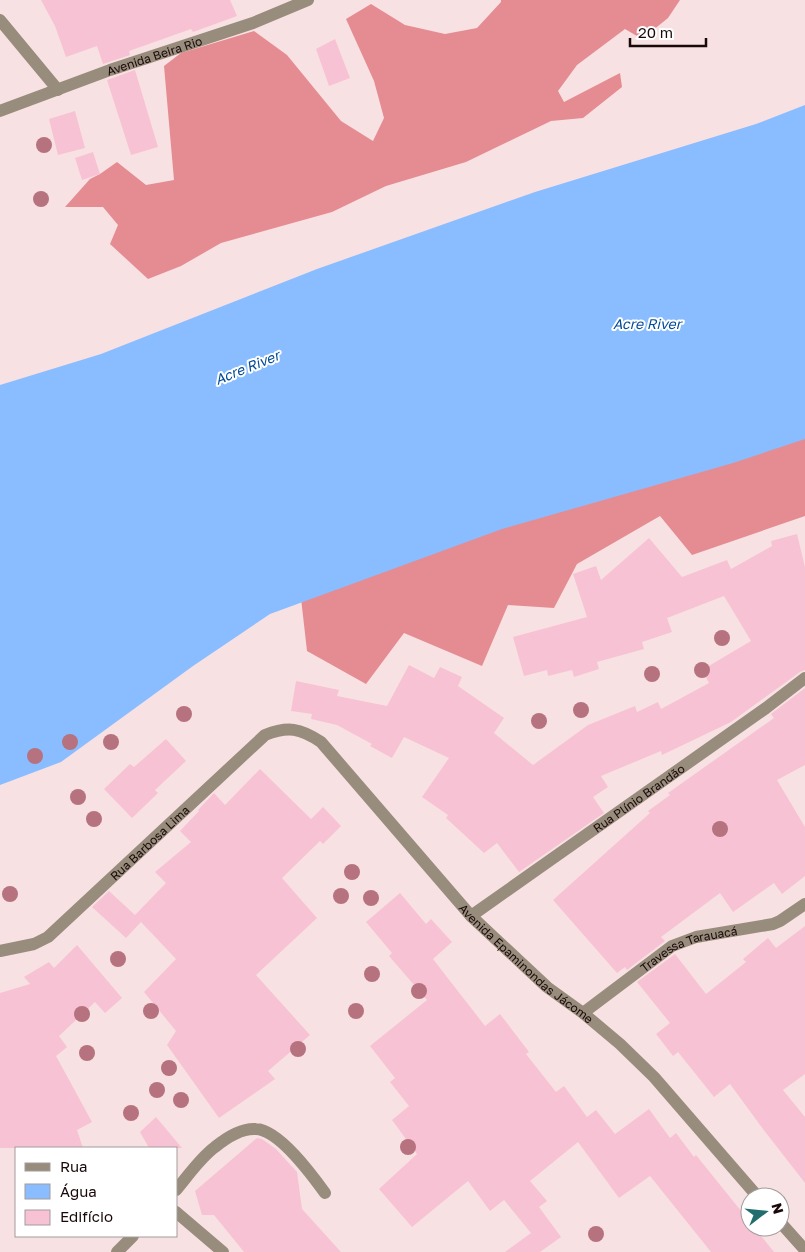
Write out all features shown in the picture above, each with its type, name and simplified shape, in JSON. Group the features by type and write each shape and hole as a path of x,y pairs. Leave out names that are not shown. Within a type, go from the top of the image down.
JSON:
{"street":[{"name":"Avenida Beira Rio","path":"0,111 110,70 253,23 308,0"},
{"path":"0,20 58,90"},
{"name":"Rua Plínio Brandão","path":"471,916 766,708 805,678"},
{"name":"Rua Barbosa Lima","path":"0,951 34,944 48,936 265,735 279,730 295,730"},
{"name":"Avenida Epaminondas Jácome","path":"295,730 308,734 320,742 471,916 547,987 620,1044 654,1077 749,1187"},
{"name":"Travessa Tarauacá","path":"582,1013 672,946 696,936 773,924 805,904"},
{"path":"178,1188 213,1147 236,1132 256,1128 275,1136 306,1168 325,1193"},
{"path":"178,1214 223,1252"},
{"path":"790,1233 805,1250"},
{"path":"117,1252 131,1237"}],"shaded area":[{"path":"501,0 680,0 668,18 642,39 625,29 577,65 558,91 564,102 620,73 622,87 583,118 551,121 466,162 386,186 332,212 221,243 181,266 148,279 110,244 118,225 103,207 65,207 90,179 117,162 146,185 174,180 164,66 181,53 254,31 287,55 341,121 373,141 384,118 374,81 346,19 371,4 405,25 445,34 477,28"},
{"path":"805,418 805,516 692,555 660,516 577,564 554,608 508,605 482,666 404,633 366,684 307,651 297,563"}],"water":[{"name":"Acre River","path":"805,105 805,439 733,463 502,529 270,614 193,666 61,762 0,785 0,385 101,354 317,269 535,192 756,124"}],"building":[{"path":"41,0 230,0 237,16 193,32 191,29 129,51 130,55 103,64 97,46 66,57 55,26"},
{"path":"335,39 350,78 329,86 316,49"},
{"path":"135,70 158,147 131,155 107,80"},
{"path":"75,111 85,148 58,155 49,119"},
{"path":"93,152 100,174 82,180 75,158"},
{"path":"797,534 805,567 805,670 731,722 662,755 661,751 601,776 608,787 593,797 604,813 519,872 497,843 484,853 446,818 448,815 422,797 449,758 404,737 392,758 370,746 372,744 337,725 311,719 312,714 291,711 296,681 339,690 337,696 387,706 409,665 434,678 440,667 462,677 458,686 504,718 494,733 533,765 588,725 635,706 637,712 658,702 661,709 709,683 702,670 751,641 724,596 667,618 672,632 642,642 644,649 597,662 599,669 574,677 572,670 548,676 547,670 524,676 513,637 587,617 573,574 596,566 601,580 649,538 682,577 727,560 731,569 772,546 771,541"},
{"path":"805,688 805,765 777,780 805,827 805,876 782,894 774,883 733,912 720,893 661,937 665,941 627,970 625,967 617,973 553,900 650,813 648,811 670,795 668,793 774,718 771,714"},
{"path":"166,739 186,761 155,790 158,793 132,818 104,789 130,764 134,767"},
{"path":"260,769 311,819 323,807 341,826 323,844 320,841 282,878 317,918 256,975 310,1035 268,1071 275,1079 219,1118 167,1045 176,1031 144,992 176,959 141,922 126,938 92,907 109,891 135,915 166,883 155,872 191,842 180,831 214,793 225,805"},
{"path":"400,893 426,924 431,919 452,942 433,959 485,1026 500,1014 529,1052 526,1054 556,1092 564,1086 587,1117 596,1110 615,1134 649,1109 670,1138 676,1133 694,1157 696,1155 740,1210 740,1237 762,1237 774,1252 711,1252 650,1176 619,1198 578,1142 530,1181 547,1201 539,1207 561,1237 540,1252 505,1252 531,1233 504,1200 490,1211 468,1181 412,1227 379,1189 417,1154 392,1120 409,1106 390,1082 395,1078 370,1046 427,1000 389,956 392,953 366,922"},
{"path":"805,926 805,1074 783,1090 805,1117 805,1183 730,1084 714,1097 678,1052 673,1056 656,1034 670,1023 637,982 675,954 706,994 746,962 743,959 768,938 776,948"},
{"path":"77,945 122,998 105,1013 95,1002 59,1036 67,1047 56,1056 92,1122 77,1130 83,1147 0,1148 0,993 30,984 24,977 49,962 54,968"},
{"path":"156,1117 182,1148 148,1147 140,1132"},
{"path":"257,1138 262,1139 276,1149 297,1172 302,1209 341,1252 244,1252 214,1215 202,1215 195,1191"}]}
